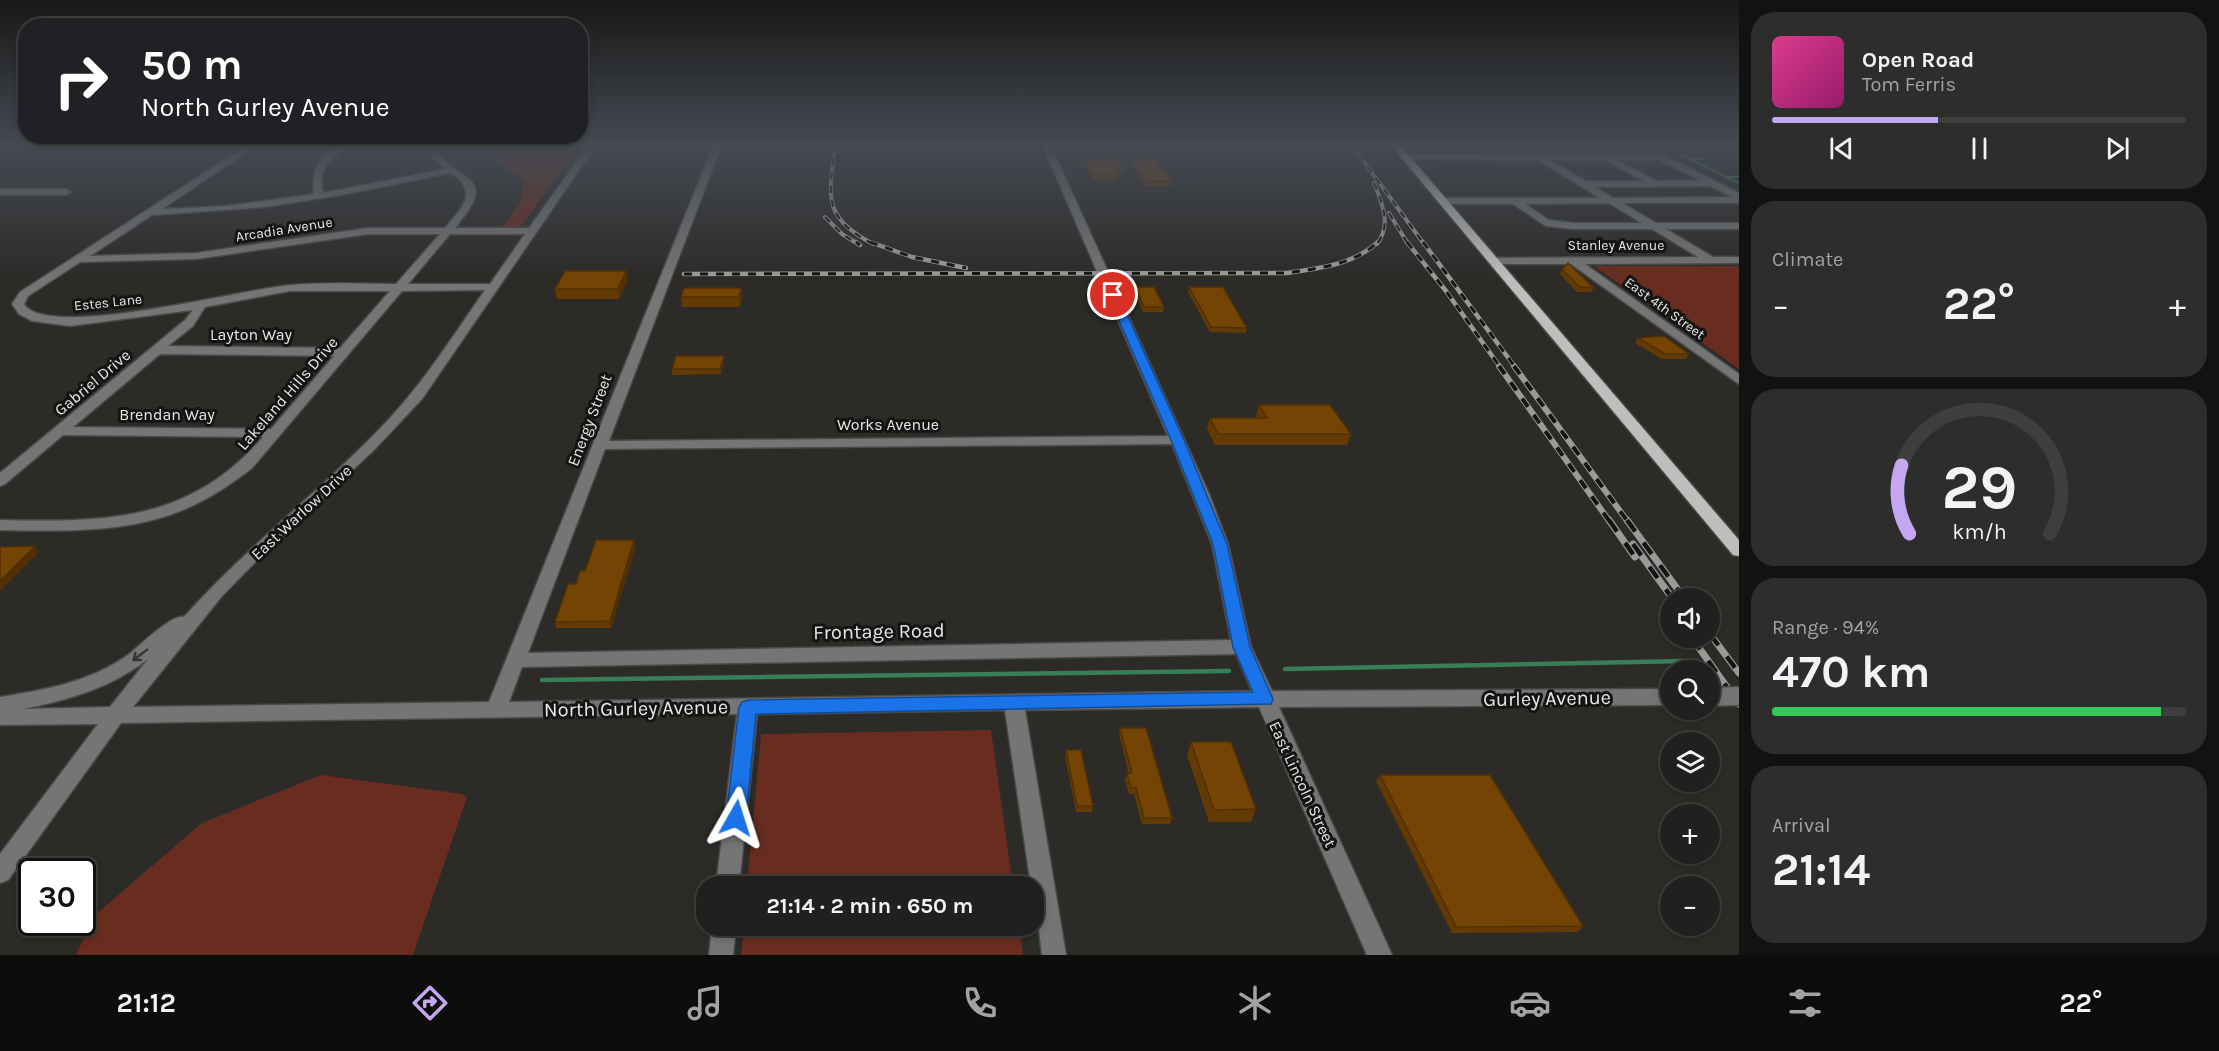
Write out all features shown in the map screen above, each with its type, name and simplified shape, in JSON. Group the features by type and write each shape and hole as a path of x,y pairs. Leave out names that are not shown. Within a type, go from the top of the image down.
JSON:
{"main road":[{"path":"1432,189 1739,551"}],"street":[{"name":"Estes Lane","path":"186,189 24,294 18,304 23,312 36,320 70,322 199,305 290,288 493,287"},
{"path":"317,189 319,195"},
{"path":"150,212 217,211 353,189"},
{"name":"Lakeland Hills Drive","path":"0,525 86,526 123,523 161,513 196,500 225,483 246,465 275,433 449,231 468,207 472,197 469,189"},
{"name":"East Warlow Drive","path":"0,872 169,647 217,591 389,429 417,396 562,189"},
{"name":"Energy Street","path":"496,710 700,189"},
{"name":"East Lincoln Street","path":"1066,189 1178,440 1220,544 1242,647 1380,955"},
{"path":"1590,189 1711,260"},
{"path":"1723,189 1739,198"},
{"path":"0,192 66,192"},
{"path":"1443,201 1739,198"},
{"path":"1516,201 1546,223 1739,226"},
{"name":"Arcadia Avenue","path":"77,259 170,259 348,233 532,231"},
{"name":"Stanley Avenue","path":"1493,261 1739,260"},
{"name":"East 4th Street","path":"1574,261 1739,380"},
{"name":"Gabriel Drive","path":"0,481 189,323 199,310 199,305"},
{"name":"Layton Way","path":"157,350 344,352"},
{"name":"Brendan Way","path":"59,431 275,433"},
{"name":"Works Avenue","path":"599,445 1178,440"},
{"path":"0,705 66,692 104,679 159,640 217,591"},
{"name":"Frontage Road","path":"516,660 1242,647"},
{"path":"1720,697 1739,696"},
{"name":"Gurley Avenue","path":"1423,700 1660,697"},
{"name":"North Gurley Avenue","path":"115,717 1264,699 1423,700"},
{"path":"1014,704 1054,955"},
{"path":"729,876 748,707"},
{"path":"0,717 115,717"},
{"path":"721,955 723,936"}],"shaded area":[{"path":"523,189 548,189 521,226 501,228 520,203"},
{"path":"1594,266 1739,266 1739,369"},
{"path":"991,730 1012,876 748,876 761,734"},
{"path":"321,775 462,794 467,797 413,955 76,955 85,936 96,936 96,914 202,823"},
{"path":"743,936 1020,936 1023,955 741,955"}],"building":[{"path":"1568,263 1594,288 1580,287 1562,269"},
{"path":"565,271 626,271 618,289 555,289"},
{"path":"1135,287 1154,287 1164,307 1144,307"},
{"path":"1189,287 1223,287 1247,328 1211,327"},
{"path":"684,288 741,288 739,297 681,297"},
{"path":"1664,336 1689,354 1665,354 1638,338"},
{"path":"676,356 724,356 720,369 672,369"},
{"path":"1259,405 1330,405 1351,434 1218,434 1210,418 1267,418"},
{"path":"596,540 634,540 610,621 555,622 568,584 576,584 580,571 585,571"},
{"path":"35,546 0,581 0,547"},
{"path":"1120,728 1146,728 1172,818 1144,818 1136,788 1131,788 1127,774 1132,773"},
{"path":"1191,742 1231,742 1256,809 1214,810"},
{"path":"1066,750 1081,750 1093,806 1077,806"},
{"path":"1380,775 1490,775 1583,926 1456,927"}],"waterway":[{"path":"1285,669 1660,662"},
{"path":"542,680 1229,671"}],"railway":[{"path":"831,189 832,203 836,214 856,234 873,244"},
{"path":"1376,189 1385,221 1382,236 1377,244"},
{"path":"1384,189 1424,244"},
{"path":"1389,213 1408,244"},
{"path":"825,217 842,234 858,244"},
{"path":"856,242 860,245"},
{"path":"870,242 912,257 966,268"},
{"path":"684,274 1287,273 1347,261 1378,242"},
{"path":"1407,242 1446,291 1500,367"},
{"path":"1423,242 1515,367"},
{"path":"1499,366 1610,522"},
{"path":"1514,366 1628,522"},
{"path":"1609,520 1635,557"},
{"path":"1627,520 1677,588"},
{"path":"1633,544 1665,588"},
{"path":"1720,647 1739,673"},
{"path":"1699,648 1739,704"}],"route":[{"path":"736,818 748,707 1264,699 1242,647 1230,602 1220,544 1178,440 1113,295"}]}
